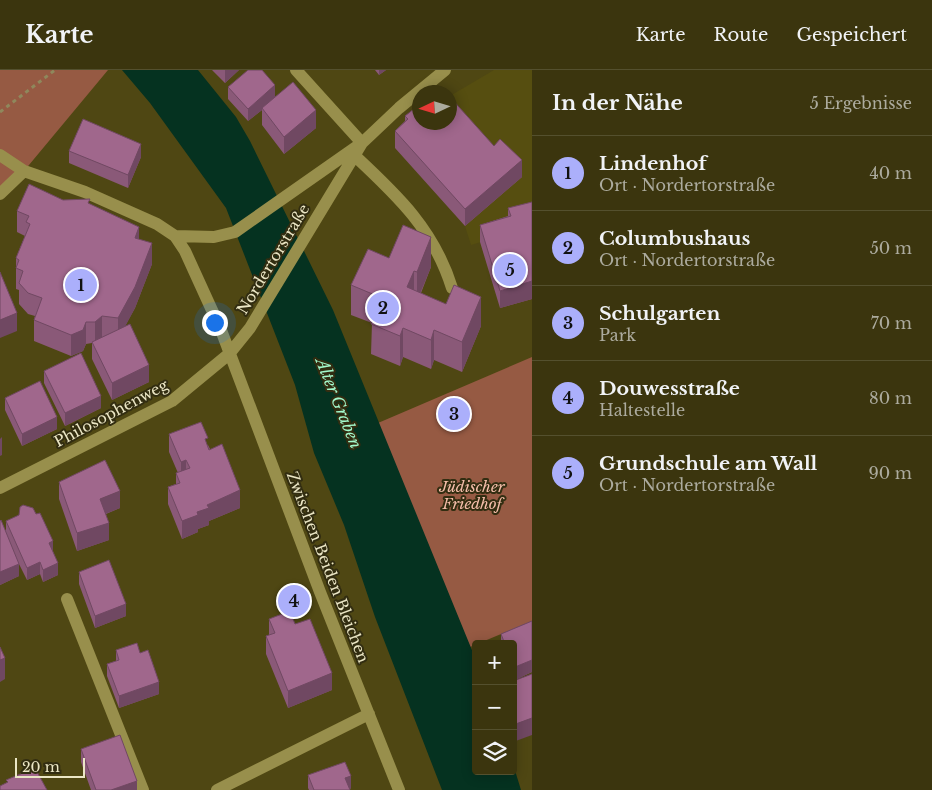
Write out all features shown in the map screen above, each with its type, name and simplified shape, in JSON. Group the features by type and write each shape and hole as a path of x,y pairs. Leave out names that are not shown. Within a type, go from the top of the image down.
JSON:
{"street":[{"path":"296,70 362,144"},
{"name":"Nordertorstraße","path":"174,236 214,237 235,232 290,192 362,144 399,108 445,70"},
{"name":"Nordertorstraße","path":"229,354 262,309 362,144"},
{"name":"Nordertorstraße","path":"0,155 24,171 85,192 157,224 174,236 185,250 193,267 229,354"},
{"path":"355,156 389,187 430,236 446,269 452,288"},
{"path":"0,194 24,171"},
{"name":"Philosophenweg","path":"0,488 172,401 229,354"},
{"name":"Zwischen Beiden Bleichen","path":"229,354 399,790"},
{"path":"68,599 143,790"},
{"path":"217,790 369,714"}],"path":[{"path":"0,112 54,70"}],"shaded area":[{"path":"494,70 532,70 532,219 511,233 471,245 465,226 452,130 457,130 457,92"}],"green space":[{"path":"0,70 108,70 24,171 0,194"},
{"name":"Jüdischer Friedhof","path":"532,357 532,621 487,640 472,640 472,646 470,647 378,423"}],"water":[{"name":"Alter Graben","path":"122,70 198,70 236,117 250,141 333,310 472,650 472,775 516,775 521,790 442,790 375,617 344,525 314,453 295,385 226,208 150,103"}],"building":[{"path":"248,70 262,70 275,85 248,109 228,87"},
{"path":"293,82 316,110 284,137 262,108"},
{"path":"457,105 494,146 500,139 522,160 465,209 395,131 408,119 405,116 412,110 412,130 457,130"},
{"path":"83,119 141,144 128,175 69,151"},
{"path":"29,184 63,200 90,199 88,203 139,227 135,238 152,243 135,287 118,318 102,316 95,322 86,322 83,330 71,335 34,320 42,298 28,293 19,283 23,271 16,268 19,260 16,258 30,224 26,222 29,216 17,211"},
{"path":"532,202 532,281 500,291 480,225 511,216 508,208"},
{"path":"403,225 431,237 417,272 414,271 407,287 446,304 454,285 481,297 462,342 434,330 431,340 403,328 400,336 371,324 382,298 351,285 368,249 389,258"},
{"path":"0,272 17,313 0,320"},
{"path":"130,324 149,365 112,383 92,342"},
{"path":"81,353 101,396 65,413 44,371"},
{"path":"40,381 57,417 22,434 5,398"},
{"path":"201,422 208,438 205,439 209,450 222,444 240,490 207,505 209,508 197,512 198,515 182,521 168,487 180,483 176,473 190,468 186,460 181,462 169,434"},
{"path":"105,460 120,491 100,499 109,523 77,533 59,482"},
{"path":"23,505 33,508 36,514 40,513 53,541 49,543 58,563 43,570 40,562 27,568 6,521 19,515 20,507"},
{"path":"0,521 19,564 0,572"},
{"path":"109,560 126,604 95,616 79,572"},
{"path":"290,611 295,624 310,619 332,673 288,691 266,636 275,633 269,619"},
{"path":"532,621 532,660 517,666 517,640 503,640 501,634"},
{"path":"137,643 140,653 148,650 159,682 119,696 107,664 119,660 116,650"},
{"path":"0,647 5,658 0,660"},
{"path":"532,674 532,718 517,724 517,685 517,680"},
{"path":"120,735 137,781 111,790 96,790 81,749"},
{"path":"345,762 351,776 345,778 350,790 314,790 308,775"},
{"path":"35,768 47,790 0,790 0,786 8,782 6,780"}],"place":[{"name":"Grundschule am Wall","path":"510,270"},
{"name":"Lindenhof","path":"81,285"},
{"name":"Columbushaus","path":"383,308"},
{"name":"Schulgarten","path":"454,414"},
{"name":"Douwesstraße","path":"294,601"}]}
